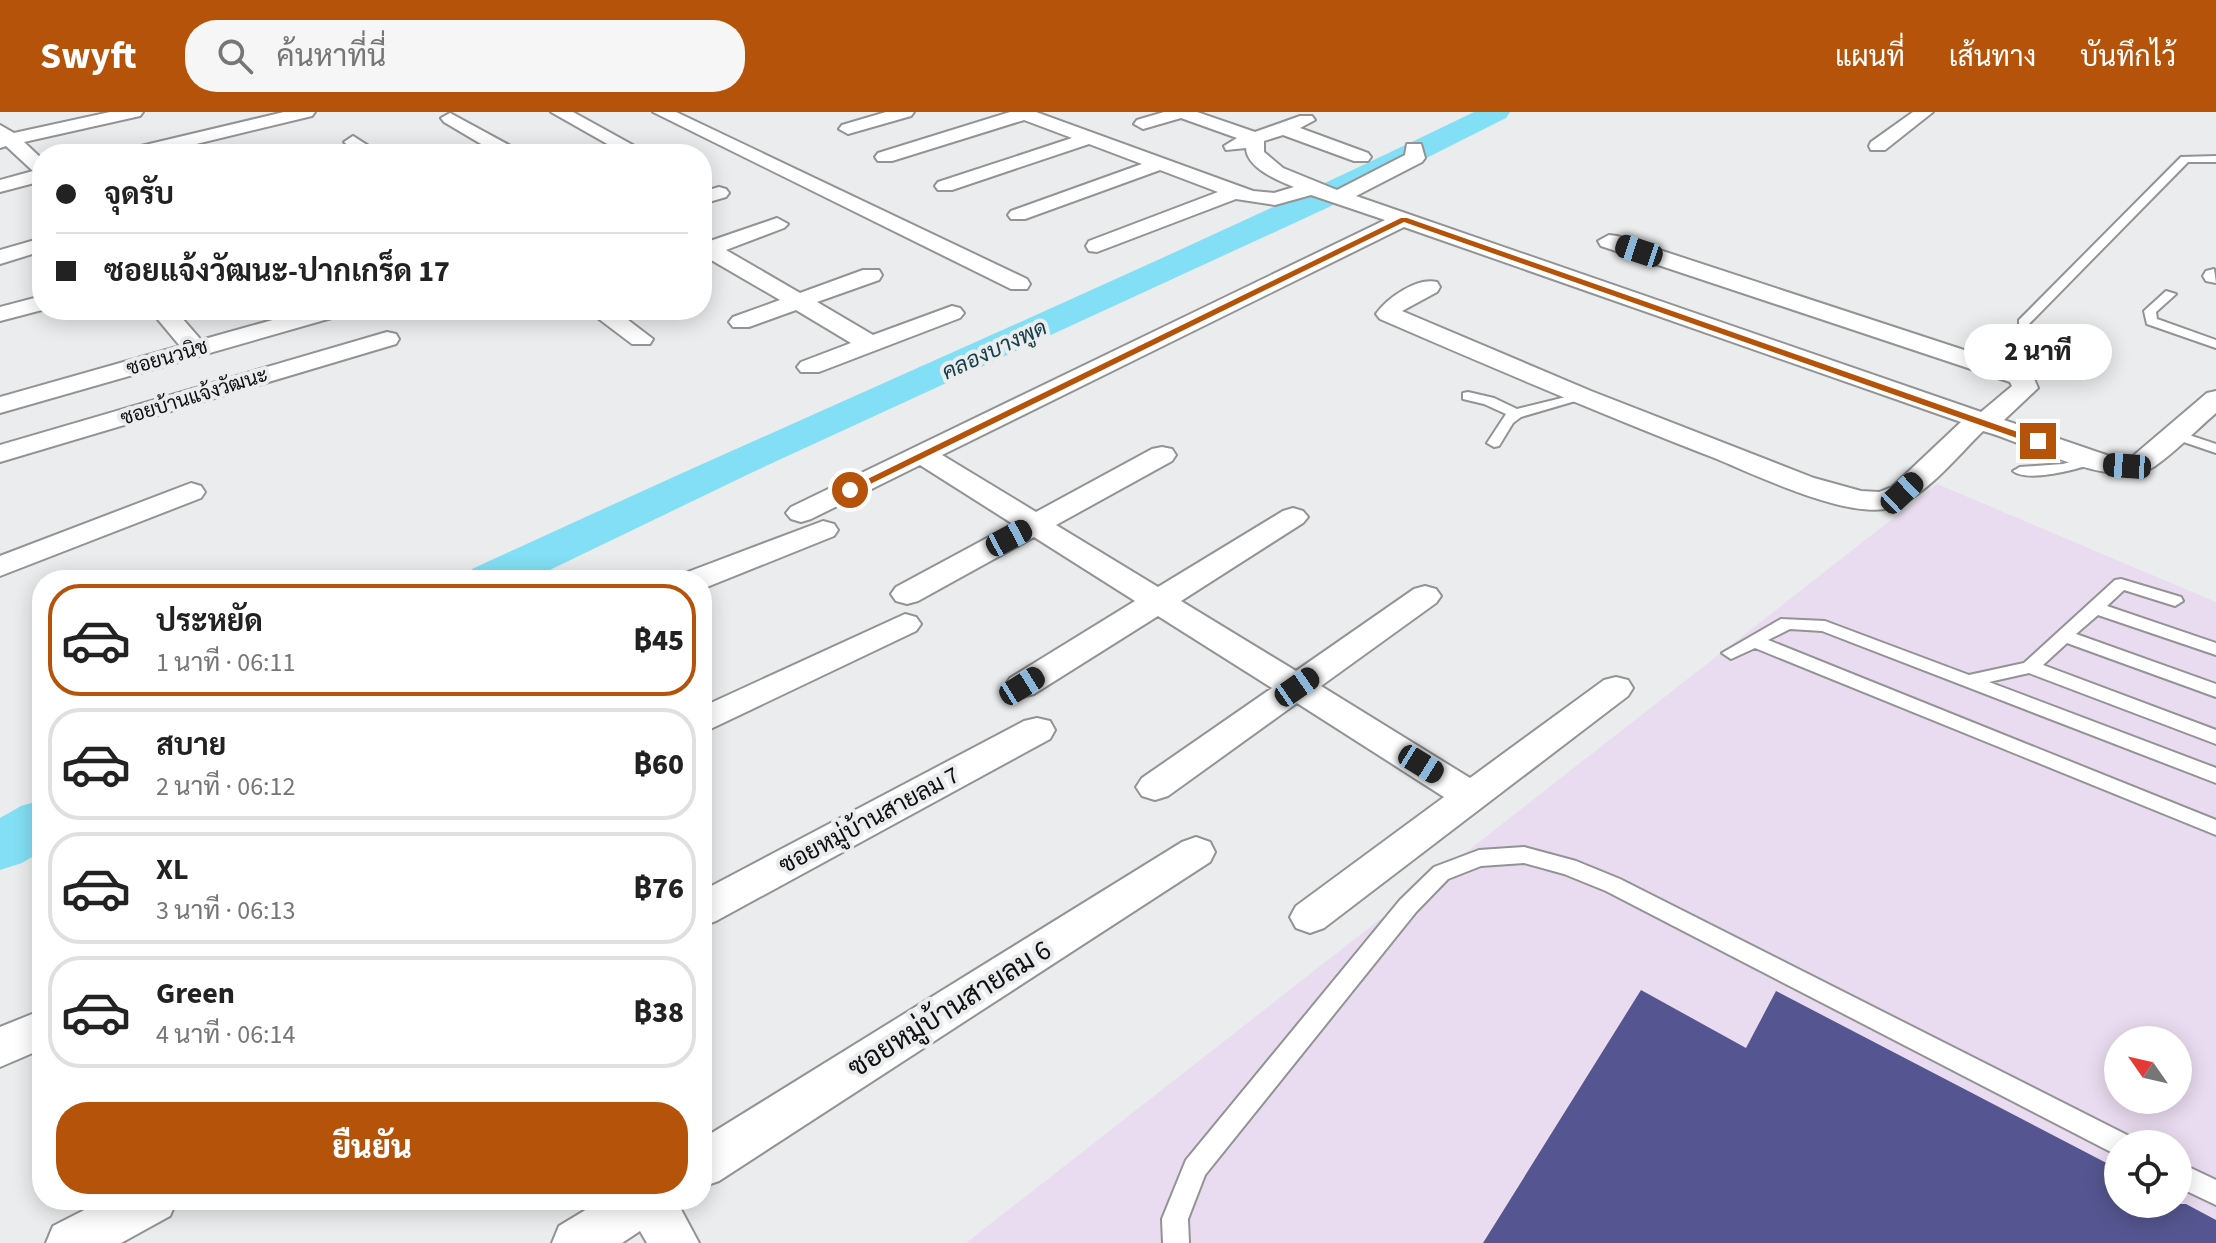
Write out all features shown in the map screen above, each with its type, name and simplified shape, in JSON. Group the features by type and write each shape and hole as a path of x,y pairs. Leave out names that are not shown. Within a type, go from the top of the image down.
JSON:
{"street":[{"path":"3,138 134,112"},
{"path":"174,144 306,112"},
{"path":"560,112 620,144"},
{"path":"662,112 1019,284"},
{"path":"848,129 905,112"},
{"path":"1143,124 1182,112 1255,138"},
{"path":"1895,112 1920,114"},
{"path":"885,157 1021,113 1250,197 1275,199 1329,193 1415,158 1414,148"},
{"path":"1878,146 1920,114"},
{"path":"450,118 494,144"},
{"path":"1222,151 1306,120"},
{"path":"1282,128 1361,157"},
{"path":"3,138 32,161"},
{"path":"945,186 1090,138"},
{"path":"1255,138 1255,154 1276,172 1329,193 2091,460 2127,466 2143,462 2216,399"},
{"path":"191,140 196,144"},
{"path":"1018,215 1159,164"},
{"path":"0,186 32,178"},
{"path":"1097,246 1236,192"},
{"path":"712,572 812,522 923,455 1404,219"},
{"path":"712,246 777,224"},
{"path":"1429,287 1393,307 1388,314 1582,397 1804,484 1860,500 1882,501 1902,493 1981,422 2025,388 2022,377 1609,241"},
{"path":"0,257 32,247"},
{"path":"712,254 871,344"},
{"path":"741,322 871,275"},
{"path":"0,314 32,306"},
{"path":"810,367 952,313"},
{"path":"170,320 195,349"},
{"name":"ซอยนวนิช","path":"0,405 298,320"},
{"path":"613,320 641,339"},
{"name":"ซอยบ้านแจ้งวัฒนะ","path":"0,454 387,339"},
{"path":"923,455 1470,795"},
{"path":"712,716 906,609 1035,524 1162,455"},
{"path":"0,567 191,492"},
{"path":"1022,686 1293,517"},
{"path":"1155,787 1425,596"},
{"path":"1310,917 1616,688"},
{"name":"ซอยหมู่บ้านสายลม 7","path":"712,905 1037,730"},
{"name":"ซอยหมู่บ้านสายลม 6","path":"712,1159 1196,852"},
{"path":"0,1048 32,1034"},
{"path":"71,1243 134,1210"},
{"path":"577,1243 631,1210"},
{"path":"654,1210 674,1243"}],"lane":[{"path":"2023,323 2185,159 2216,159"},
{"path":"2170,294 2150,311 2151,321 2213,339"},
{"path":"1468,396 1489,401 1516,414"},
{"path":"1494,443 1507,420 1516,414 1582,397"},
{"path":"2177,435 2216,449"},
{"path":"2020,471 2064,468 2091,460"},
{"path":"1968,681 2030,667 2121,584 2175,601"},
{"path":"2095,608 2216,649"},
{"path":"1731,653 1787,623 1815,624 2216,776"},
{"path":"2064,636 2216,691"},
{"path":"1754,641 2216,828"},
{"path":"2030,667 2216,737"},
{"path":"1176,1243 1175,1219 1195,1168 1408,906 1441,873 1479,858 1524,855 1569,867 1613,885 2104,1136"},
{"path":"2192,1181 2216,1193"}],"shaded area":[{"path":"1937,484 2216,602 2216,1243 966,1243"}],"building":[{"path":"1641,990 1746,1048 1776,991 2104,1162 2104,1218 2192,1218 2192,1207 2216,1220 2216,1243 1483,1243"}],"waterway":[{"name":"คลองบางพูด","path":"511,570 737,463 1318,200 1496,112"},
{"name":"คลองบางพูด","path":"0,847 32,828"}],"route":[{"path":"850,490 1404,219 2038,441"}]}
